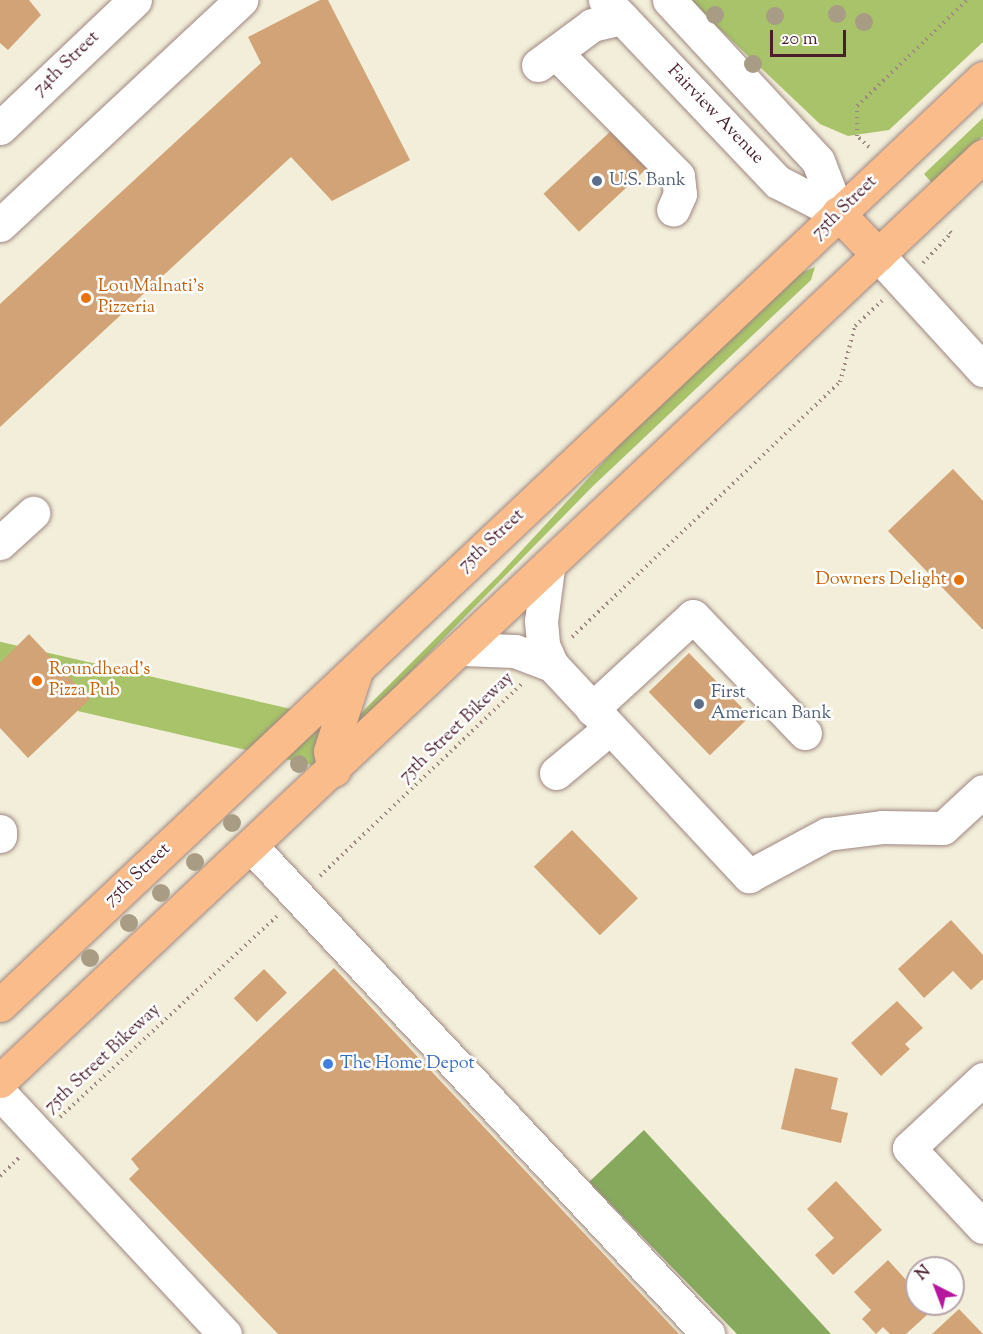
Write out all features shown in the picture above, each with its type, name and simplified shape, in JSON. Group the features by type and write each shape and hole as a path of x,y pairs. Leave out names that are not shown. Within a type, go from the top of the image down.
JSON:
{"main road":[{"name":"75th Street","path":"0,1005 983,78"},
{"path":"0,1082 463,649 983,156"},
{"name":"Fairview Avenue","path":"838,213 878,255"},
{"path":"334,770 330,751 357,669"}],"street":[{"name":"74th Street","path":"0,128 135,0"},
{"path":"0,225 241,0"},
{"name":"Fairview Avenue","path":"669,0 818,161 838,213"},
{"path":"614,9 552,56 678,176 680,194 673,210"},
{"name":"Fairview Avenue","path":"614,9 778,182 838,213"},
{"name":"Fairview Avenue","path":"878,255 983,370"},
{"path":"0,543 33,513"},
{"path":"547,663 542,621 548,568"},
{"path":"556,773 600,719 693,616 805,733"},
{"path":"463,649 515,651 547,663 749,876 827,834 882,827 943,828 983,791"},
{"path":"251,846 296,898 708,1334"},
{"path":"983,1079 909,1148 983,1227"},
{"path":"0,1093 225,1334"}],"path":[{"path":"857,136 857,106 967,0"},
{"name":"75th Street Bikeway","path":"0,1176 547,663 840,382 855,326 903,281"}],"green space":[{"path":"689,0 983,0 983,42 889,130 848,136 820,124"},
{"path":"983,118 983,136 932,183 924,174"},
{"path":"815,267 811,280 593,486 347,737 350,724 499,575 656,405 796,275"},
{"path":"0,642 326,717 315,766 0,693"},
{"path":"644,1130 831,1334 737,1334 589,1182"}],"building":[{"path":"0,0 29,0 41,15 8,50 0,43"},
{"path":"320,0 328,0 410,160 332,201 291,157 0,427 0,304 261,63 248,37"},
{"name":"U.S. Bank","path":"613,129 648,167 579,232 544,194"},
{"name":"Downers Delight","path":"953,469 983,501 983,630 888,531"},
{"name":"Roundhead's Pizza Pub","path":"29,634 90,699 28,758 0,728 0,663"},
{"name":"First American Bank","path":"689,653 750,716 710,755 649,692"},
{"path":"572,830 638,898 600,935 534,867"},
{"path":"951,920 983,955 983,979 971,990 953,971 924,998 898,969"},
{"name":"The Home Depot","path":"334,968 679,1334 278,1334 129,1179 139,1169 131,1159"},
{"path":"264,969 287,993 257,1022 234,998"},
{"path":"897,1001 923,1028 905,1044 910,1049 881,1076 851,1043"},
{"path":"795,1068 838,1078 831,1109 848,1113 841,1143 781,1129"},
{"path":"836,1181 882,1230 833,1275 815,1255 834,1238 807,1209"},
{"path":"888,1260 905,1279 905,1316 926,1316 906,1334 890,1334 883,1327 876,1334 862,1319 871,1310 854,1292"},
{"path":"965,1315 983,1334 932,1334 951,1316"}],"place":[{"name":"U.S. Bank","path":"597,181"},
{"name":"Lou Malnati's Pizzeria","path":"86,298"},
{"name":"Downers Delight","path":"959,580"},
{"name":"Roundhead's Pizza Pub","path":"37,681"},
{"name":"First American Bank","path":"699,704"},
{"name":"The Home Depot","path":"328,1064"}]}
